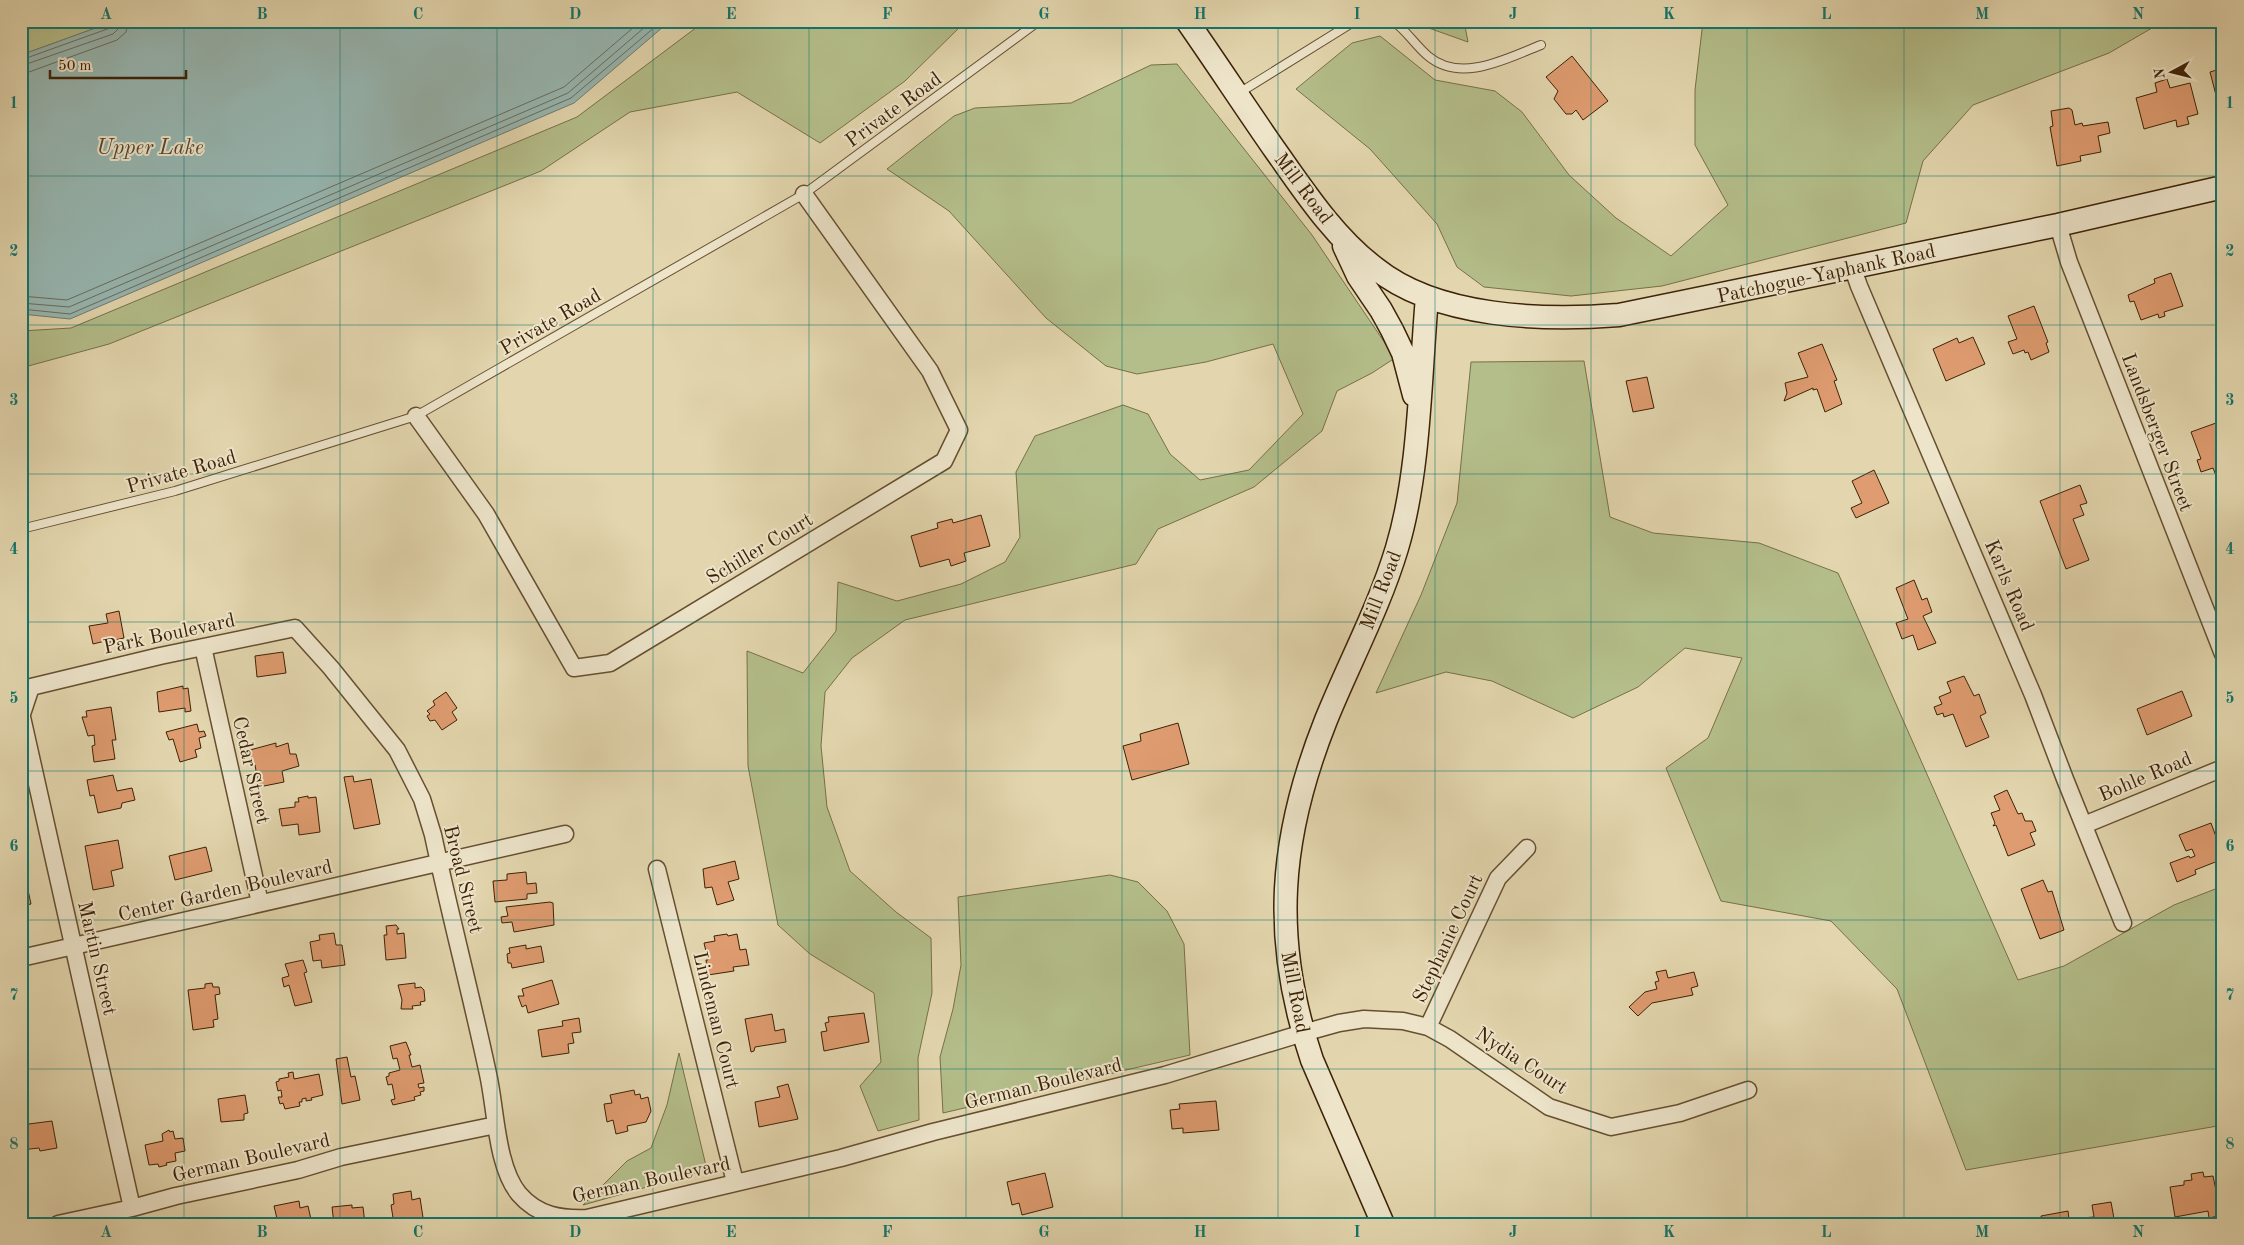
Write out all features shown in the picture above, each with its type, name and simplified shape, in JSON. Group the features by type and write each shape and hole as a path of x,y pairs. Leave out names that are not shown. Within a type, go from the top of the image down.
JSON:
{"main road":[{"name":"Mill Road","path":"1189,22 1297,182 1338,232 1375,269 1427,297 1419,415 1410,484 1398,547 1379,598 1316,747 1297,810 1284,901 1284,926 1290,978 1302,1033 1383,1224"},
{"name":"Patchogue-Yaphank Road","path":"1427,297 1465,309 1489,312 1567,318 1619,315 2058,225 2223,186"},
{"path":"1338,232 1358,276 1381,310 1403,353 1419,415"}],"street":[{"name":"Schiller Court","path":"416,416 486,514 574,668 610,663 944,461 959,430 930,372 804,194"},
{"name":"Landsberger Street","path":"2058,225 2069,262 2223,654"},
{"name":"Karls Road","path":"1852,266 2033,695 2124,923"},
{"name":"Park Boulevard","path":"21,717 31,687 203,647 295,628 331,668"},
{"name":"Cedar Street","path":"203,647 260,903"},
{"name":"Broad Street","path":"331,668 397,750 422,799 439,862 489,1077 496,1125"},
{"name":"Martin Street","path":"21,717 132,1208"},
{"name":"Bohle Road","path":"2084,825 2223,768"},
{"name":"Center Garden Boulevard","path":"21,958 565,834"},
{"name":"Stephanie Court","path":"1428,1026 1498,878 1527,848"},
{"name":"Lindeman Court","path":"658,869 735,1182"},
{"name":"Nydia Court","path":"1302,1033 1339,1023 1364,1019 1403,1021 1428,1026 1450,1039 1549,1108 1611,1127 1680,1113 1748,1090"},
{"name":"German Boulevard","path":"58,1224 298,1170 341,1158 496,1125 505,1165 518,1193 533,1207 552,1217 567,1221 587,1218 841,1158 933,1132 1165,1075 1302,1033"}],"lane":[{"name":"Private Road","path":"21,529 175,491 416,416 804,194 1039,21"},
{"path":"1237,94 1355,21"},
{"path":"1393,21 1404,29 1430,58 1446,67 1479,68 1541,45"}],"green space":[{"path":"21,21 115,21 21,55"},
{"path":"705,21 835,21 842,27 864,21 966,21 905,81 820,143 737,92 630,112 541,171 109,344 21,368 21,331 71,328 577,117"},
{"path":"1409,21 1464,21 1468,42"},
{"path":"1703,21 2164,21 2109,53 1973,105 1923,161 1906,223 1662,286 1571,296 1484,287 1457,267 1437,224 1370,149 1296,89 1352,43 1380,36 1435,80 1495,91 1522,112 1569,175 1616,218 1671,256 1728,205 1695,145 1695,90"},
{"path":"1177,64 1312,235 1395,358 1372,373 1337,391 1322,431 1254,487 1158,529 1136,564 905,620 852,658 825,692 821,746 827,807 850,871 896,912 931,938 932,993 918,1058 919,1120 878,1131 860,1086 881,1062 874,993 810,954 778,925 748,766 747,651 803,673 836,631 838,582 897,601 961,584 1005,562 1020,537 1016,472 1035,436 1123,405 1148,414 1170,454 1200,480 1249,470 1303,414 1273,344 1206,362 1137,374 1106,366 1046,318 949,211 887,169 954,116 975,108 1071,103 1151,65"},
{"path":"1584,361 1610,517 1653,533 1759,543 1838,573 2018,980 2064,966 2174,905 2223,886 2223,933 2219,946 2223,953 2223,1125 1966,1170 1897,989 1831,921 1721,901 1666,768 1708,738 1742,658 1685,648 1638,687 1573,718 1492,681 1446,672 1376,693 1421,595 1457,503 1471,362"},
{"path":"1110,875 1138,882 1167,911 1184,944 1190,1055 943,1113 940,1057 953,1009 961,965 958,897"},
{"path":"679,1053 707,1170 583,1205 627,1161 651,1148 667,1105"}],"water":[{"name":"Upper Lake","path":"115,21 670,21 574,103 70,319 21,314 21,55"}],"building":[{"path":"1572,56 1608,101 1583,120 1576,110 1572,114 1566,114 1554,99 1558,91 1546,77"},
{"path":"2223,68 2223,102 2218,103 2210,72"},
{"path":"2167,79 2170,88 2190,83 2198,114 2187,117 2189,124 2177,127 2176,120 2144,129 2136,98 2157,92 2155,83"},
{"path":"2069,108 2072,110 2075,125 2082,123 2083,126 2108,122 2110,133 2098,136 2101,152 2080,156 2081,161 2057,166 2050,127 2053,126 2051,111"},
{"path":"2171,273 2183,306 2164,312 2165,316 2159,318 2158,314 2141,320 2134,301 2130,302 2128,295 2155,283 2154,279"},
{"path":"2034,306 2048,342 2046,343 2049,352 2031,360 2028,352 2025,353 2024,350 2013,354 2008,342 2017,339 2008,316"},
{"path":"1973,337 1985,364 1946,381 1933,349 1957,338 1959,343"},
{"path":"1822,344 1837,380 1834,381 1842,404 1825,412 1817,389 1813,390 1813,388 1784,401 1787,393 1785,383 1808,377 1798,353"},
{"path":"1647,377 1654,408 1633,412 1626,381"},
{"path":"2216,423 2223,441 2223,476 2217,478 2213,468 2201,472 2197,460 2201,459 2191,432"},
{"path":"1874,470 1889,503 1856,518 1851,508 1862,503 1852,481"},
{"path":"2080,485 2087,503 2080,505 2084,515 2073,519 2089,560 2066,569 2040,501"},
{"path":"981,515 990,546 964,553 966,561 951,566 949,559 920,567 911,536 938,528 937,523 952,519 953,523"},
{"path":"1914,580 1922,600 1927,598 1932,612 1923,616 1936,643 1918,650 1913,635 1902,639 1896,623 1908,619 1896,588"},
{"path":"119,611 124,638 110,641 110,643 105,643 105,641 93,644 89,626 108,623 106,614"},
{"path":"283,652 286,673 257,677 255,656"},
{"path":"1964,676 1974,696 1979,694 1986,713 1980,716 1989,737 1966,747 1953,714 1944,717 1943,713 1937,715 1934,707 1942,704 1939,697 1951,692 1947,682"},
{"path":"183,686 183,689 188,688 191,711 185,712 185,708 159,712 157,692"},
{"path":"2182,691 2192,716 2147,735 2137,709"},
{"path":"446,692 457,708 452,712 457,720 442,730 435,720 430,721 427,716 430,714 427,711 435,705 433,701"},
{"path":"111,707 116,740 112,740 115,759 94,762 92,746 95,745 94,735 88,736 82,717 87,717 86,711"},
{"path":"1178,723 1189,764 1132,780 1123,746 1141,741 1140,734"},
{"path":"197,724 199,732 204,731 206,736 199,738 201,748 195,750 197,757 180,762 173,739 169,740 166,732"},
{"path":"276,743 276,747 288,743 290,754 296,754 299,766 282,771 284,782 259,787 255,765 252,766 250,750"},
{"path":"113,775 117,791 132,788 135,800 122,803 121,808 98,813 94,795 90,796 87,780"},
{"path":"353,776 354,782 371,779 380,824 354,829 344,777"},
{"path":"2007,790 2018,814 2022,813 2025,821 2032,821 2036,831 2030,833 2035,845 2008,856 1996,825 1993,826 1995,823 1991,813 2000,810 1994,796"},
{"path":"308,796 308,798 316,797 320,832 299,835 298,824 282,826 279,809 295,807 295,802 299,802 298,798"},
{"path":"2211,823 2218,842 2223,841 2223,859 2195,870 2196,874 2177,882 2170,863 2189,856 2190,858 2195,856 2192,849 2186,851 2179,835"},
{"path":"118,840 123,868 111,871 114,886 93,890 85,846"},
{"path":"206,847 212,871 175,880 169,856"},
{"path":"735,861 739,879 728,882 734,900 717,905 712,887 705,888 703,869"},
{"path":"526,872 527,884 536,883 537,893 527,894 527,899 495,902 493,881 507,880 507,874"},
{"path":"2043,880 2048,892 2052,891 2064,930 2040,939 2021,889"},
{"path":"28,890 31,904 21,906 21,892"},
{"path":"553,903 554,925 514,932 512,922 502,923 501,917 508,916 506,907"},
{"path":"396,925 399,929 397,929 397,934 404,933 406,958 386,960 384,935 387,935 386,926"},
{"path":"334,933 336,945 342,945 345,965 322,968 321,960 313,961 310,942 320,940 319,935"},
{"path":"727,934 728,936 737,934 740,950 746,949 749,965 733,967 734,971 708,975 706,960 708,960 704,943 715,941 714,936"},
{"path":"526,945 526,949 541,946 544,962 512,968 511,963 508,963 507,954 510,953 509,948"},
{"path":"303,960 307,972 304,973 312,1002 295,1006 289,985 284,987 282,978 289,976 285,964"},
{"path":"1666,970 1668,978 1694,972 1698,986 1691,988 1693,995 1652,1003 1638,1016 1629,1007 1645,992 1657,989 1655,982 1659,981 1656,972"},
{"path":"552,980 559,1004 528,1013 526,1005 522,1007 518,996 524,996 522,989"},
{"path":"212,983 213,987 219,987 220,994 215,995 218,1019 213,1020 214,1027 193,1030 188,990 205,988 205,984"},
{"path":"415,983 415,988 421,987 424,990 425,1001 420,1002 421,1005 412,1006 413,1009 401,1009 402,1000 398,985"},
{"path":"864,1013 869,1042 824,1051 821,1032 827,1031 825,1023 829,1022 828,1017"},
{"path":"772,1014 775,1031 784,1029 786,1042 755,1047 754,1051 751,1052 745,1019"},
{"path":"579,1018 581,1032 572,1033 574,1043 568,1044 569,1053 542,1057 538,1030 563,1026 562,1021"},
{"path":"406,1042 411,1055 409,1055 412,1067 420,1065 424,1083 418,1084 419,1088 424,1087 424,1091 420,1092 421,1095 414,1097 415,1100 393,1105 391,1100 395,1099 392,1084 388,1085 386,1077 389,1076 389,1073 400,1070 397,1058 393,1059 390,1046"},
{"path":"347,1057 351,1077 355,1076 360,1100 342,1104 336,1059"},
{"path":"293,1072 294,1079 319,1074 323,1095 311,1098 312,1100 306,1101 306,1098 302,1099 302,1102 299,1102 300,1106 285,1109 283,1103 280,1104 278,1097 282,1097 281,1090 278,1091 276,1082 279,1079 289,1077 288,1073"},
{"path":"788,1084 798,1119 759,1127 755,1102 780,1097 777,1087"},
{"path":"634,1090 635,1095 640,1094 641,1099 648,1097 651,1111 646,1122 627,1126 628,1131 616,1134 613,1120 607,1122 604,1104 612,1103 610,1095"},
{"path":"245,1095 248,1113 244,1114 244,1120 221,1122 218,1099"},
{"path":"1216,1101 1219,1130 1183,1133 1183,1128 1172,1129 1170,1110 1180,1109 1179,1104"},
{"path":"52,1121 57,1148 40,1151 39,1148 21,1150 21,1125"},
{"path":"169,1130 170,1132 173,1131 175,1139 183,1138 185,1151 175,1153 176,1161 166,1163 167,1165 159,1167 158,1164 149,1165 145,1145 163,1141 162,1134"},
{"path":"2203,1172 2204,1177 2213,1176 2217,1195 2223,1194 2223,1215 2209,1218 2208,1211 2175,1217 2170,1187 2184,1185 2184,1181 2192,1180 2191,1174"},
{"path":"1045,1173 1053,1207 1022,1215 1019,1203 1012,1205 1007,1182"},
{"path":"411,1191 412,1200 420,1198 424,1224 394,1224 391,1205 394,1204 393,1194"},
{"path":"299,1201 300,1208 308,1206 312,1224 278,1223 274,1206"},
{"path":"2111,1202 2115,1224 2042,1224 2041,1216 2068,1211 2069,1219 2094,1217 2092,1205"},
{"path":"352,1205 352,1208 363,1207 365,1224 350,1224 350,1222 334,1224 332,1207"}]}
